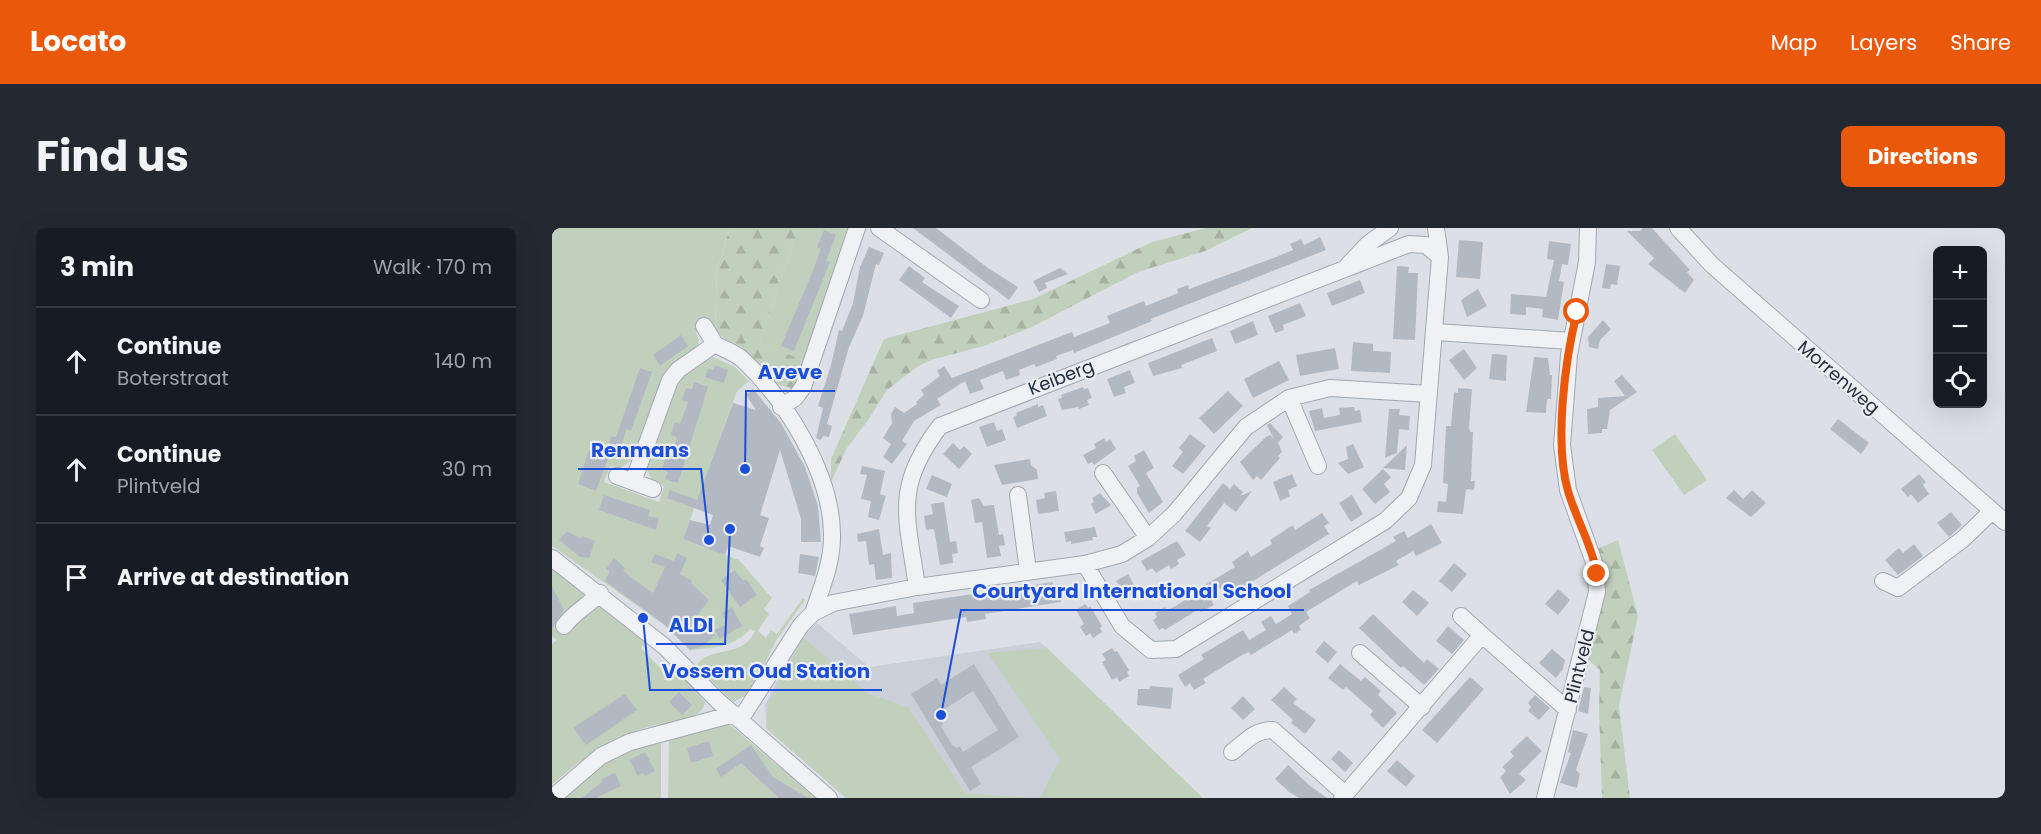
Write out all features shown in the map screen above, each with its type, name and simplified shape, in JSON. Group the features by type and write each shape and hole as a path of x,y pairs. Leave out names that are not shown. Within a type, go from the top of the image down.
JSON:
{"street":[{"path":"781,407 795,398 803,387 857,228"},
{"path":"879,228 981,300"},
{"name":"Keiberg","path":"1344,270 1368,244 1390,228"},
{"path":"1085,564 1122,626 1151,650 1176,649 1385,521 1409,498 1423,465 1436,332 1440,257 1437,228"},
{"name":"Plintveld","path":"1545,798 1597,592 1595,565 1568,490 1563,463 1563,414 1571,341 1587,262 1588,228"},
{"name":"Morrenweg","path":"1678,228 1712,265 1999,517"},
{"name":"Keiberg","path":"917,587 905,504 912,472 925,446 940,426 1409,244 1426,245 1440,257"},
{"path":"704,326 715,344 742,358 781,407 811,452 823,480 831,514 830,562 813,613"},
{"path":"1436,332 1571,341"},
{"path":"653,489 625,479 670,380 678,370 715,344"},
{"path":"737,717 787,642 813,613 833,603 917,587 1085,564 1122,554 1148,538 1174,514 1245,427 1289,398 1330,388 1429,394"},
{"path":"1289,398 1318,466"},
{"path":"1103,473 1148,538"},
{"path":"1018,495 1028,571"},
{"path":"1883,581 1898,588 1962,539 1999,517"},
{"path":"552,558 600,593 665,646 717,700 829,798"},
{"path":"564,626 573,614 585,609 600,593"},
{"path":"1461,616 1568,710"},
{"path":"1232,752 1257,733 1273,730 1344,796 1482,635"},
{"path":"1360,653 1422,707"},
{"path":"708,720 717,700"},
{"path":"552,798 601,756 620,747 666,730 708,720 737,717"}],"shaded area":[{"path":"817,623 869,667 1040,642 1124,722 1057,798 846,798 767,729 765,705 792,650 803,635"}],"green space":[{"path":"552,228 730,228 717,271 715,330 704,326 696,333 699,340 698,347 669,369 662,379 634,459 620,468 610,466 604,482 659,502 664,486 652,481 645,465 673,382 713,357 735,367 749,381 737,391 683,539 739,560 772,598 764,609 769,614 758,631 766,638 771,630 777,634 803,598 805,600 777,639 749,694 733,702 699,669 698,663 712,655 736,649 750,639 755,631 750,629 738,640 723,646 690,650 662,623 552,546"},
{"path":"730,228 798,228 760,342 804,361 795,386 791,388 776,384 715,330 717,271"},
{"path":"798,228 849,228 804,361 760,342"},
{"path":"1206,228 1252,228 1205,251 1138,272 1032,327 987,345 931,360 917,367 887,390 847,448 831,482 831,459 884,339 1033,299 1152,242"},
{"path":"1675,434 1707,480 1684,495 1652,450"},
{"path":"1618,540 1638,616 1619,706 1630,798 1602,798 1600,670 1585,657 1595,550"},
{"path":"552,569 648,640 641,648 666,674 677,669 705,702 702,709 690,718 635,731 609,743 574,766 552,785 552,644 557,640 552,637"},
{"path":"803,637 869,694 908,707 965,793 1033,798 846,798 766,728 768,705"},
{"path":"1047,648 1203,798 1040,798 1060,759 988,653"},
{"path":"729,724 816,798 668,798 669,740 704,727"},
{"path":"661,741 661,798 558,798 619,753"}],"building":[{"path":"913,228 936,228 988,268 1018,287 1009,300"},
{"path":"1643,228 1652,228 1690,270 1687,272 1694,280 1685,293 1648,264 1654,258 1627,231 1640,231"},
{"path":"824,230 836,235 826,261 830,262 794,351 781,346 821,249 817,247"},
{"path":"1320,237 1326,250 1151,319 1152,321 1074,353 1073,350 1036,367 1034,364 1019,370 1020,375 1006,380 1003,371 980,380 984,389 970,394 965,381 937,399 941,405 914,421 902,441 907,444 892,464 883,457 891,444 883,438 892,423 891,414 895,407 904,413 917,404 916,402 924,395 921,390 940,376 937,371 944,366 952,378 1072,332 1074,337 1110,323 1107,316 1144,301 1146,306 1178,293 1177,289 1188,285 1189,289 1276,257 1293,250 1290,244 1301,239 1304,245"},
{"path":"1459,240 1483,242 1480,279 1456,277"},
{"path":"1549,241 1571,244 1568,265 1562,264 1559,281 1564,282 1558,320 1542,317 1543,309 1526,307 1526,315 1510,314 1511,294 1546,297 1554,260 1547,259"},
{"path":"869,247 884,253 879,265 876,264 863,316 849,347 827,424 832,426 829,437 823,436 821,440 816,438 823,408 818,406 839,330 842,331 853,303 860,267"},
{"path":"1606,264 1620,266 1617,285 1611,284 1610,289 1602,288"},
{"path":"909,266 925,278 922,282 959,306 951,318 899,280"},
{"path":"1397,266 1409,267 1408,273 1418,273 1415,340 1393,339"},
{"path":"1060,268 1068,274 1045,283 1047,288 1039,292 1033,281"},
{"path":"1360,280 1365,293 1332,306 1327,293"},
{"path":"1478,289 1487,306 1467,317 1461,300"},
{"path":"1300,303 1306,316 1283,325 1284,330 1275,333 1268,316"},
{"path":"1603,320 1611,329 1600,340 1598,349 1589,347 1588,337"},
{"path":"1253,321 1258,335 1235,344 1230,331"},
{"path":"681,335 688,346 660,366 653,355"},
{"path":"1212,338 1217,351 1181,365 1182,368 1153,376 1148,363"},
{"path":"1353,342 1373,344 1373,351 1391,352 1390,373 1351,371"},
{"path":"1335,348 1339,369 1300,376 1296,355"},
{"path":"1464,349 1477,368 1464,380 1449,360"},
{"path":"1492,354 1507,355 1506,381 1489,379"},
{"path":"1534,357 1548,358 1550,375 1552,375 1551,399 1547,399 1546,413 1526,412"},
{"path":"1279,361 1289,380 1253,398 1244,379"},
{"path":"715,365 728,370 724,383 705,377 708,369 713,370"},
{"path":"640,368 652,372 631,431 626,429 620,451 608,448 611,436 616,437"},
{"path":"1130,370 1135,383 1124,387 1126,393 1114,397 1107,379"},
{"path":"1622,375 1637,392 1610,410 1607,429 1602,429 1602,433 1588,434 1587,409 1598,407 1598,398 1625,396 1614,381"},
{"path":"694,382 708,387 678,483 665,479 668,472 662,470 666,457 670,459 677,437 671,435 675,422 680,424 688,402 682,400 686,388 692,389"},
{"path":"1083,387 1088,388 1092,398 1087,400 1089,405 1079,409 1078,407 1062,410 1058,399 1062,398 1061,395"},
{"path":"1458,388 1472,389 1469,428 1470,432 1473,432 1471,481 1475,481 1474,490 1466,489 1463,514 1437,512 1438,501 1446,502 1448,484 1443,483 1446,426 1451,426 1454,392 1458,393"},
{"path":"753,389 781,423 805,467 818,506 821,542 801,542 801,519 780,450 760,515 769,518 760,546 764,548 760,557 728,546 725,555 683,539 690,520 710,525 713,515 667,498 670,490 697,500 733,403 756,410 746,395"},
{"path":"1228,391 1243,406 1214,434 1199,418"},
{"path":"1038,404 1038,407 1043,405 1047,416 1017,428 1013,417 1017,415 1016,413"},
{"path":"1354,407 1355,411 1360,410 1362,422 1315,431 1309,411 1322,408 1324,418 1340,415 1339,408"},
{"path":"1389,409 1400,409 1399,415 1410,416 1409,430 1399,429 1397,453 1385,458"},
{"path":"1838,419 1869,443 1861,454 1830,429"},
{"path":"994,422 997,431 1002,429 1006,440 987,447 979,427"},
{"path":"1270,423 1283,437 1278,443 1282,452 1278,456 1280,458 1261,480 1257,476 1253,480 1240,462 1266,437 1270,435 1274,439 1267,425"},
{"path":"1190,434 1206,446 1183,474 1172,466 1183,452 1179,448"},
{"path":"1104,438 1106,442 1110,439 1116,449 1094,465 1092,462 1088,464 1083,455 1096,448 1094,444"},
{"path":"953,443 960,450 964,446 972,454 959,469 943,454"},
{"path":"1353,444 1364,467 1348,474 1338,463 1348,459 1346,447"},
{"path":"1407,445 1405,470 1383,468"},
{"path":"589,450 608,459 596,491 578,484"},
{"path":"1144,450 1154,468 1146,473 1163,502 1149,513 1137,493 1137,488 1140,486 1128,466 1136,461 1134,456"},
{"path":"1030,459 1031,465 1037,470 1038,479 1002,485 994,465"},
{"path":"862,466 885,471 880,494 886,496 879,520 868,517 871,501 861,499 867,475 860,474"},
{"path":"1383,469 1391,477 1384,484 1390,492 1375,504 1362,489"},
{"path":"1292,474 1297,486 1288,490 1290,496 1280,501 1273,482"},
{"path":"1919,474 1926,482 1923,485 1929,494 1918,503 1911,494 1908,497 1901,489"},
{"path":"932,475 952,484 947,497 926,489"},
{"path":"1223,483 1230,489 1234,484 1243,492 1240,496 1252,491 1236,512 1224,503 1207,526 1211,528 1200,542 1185,531"},
{"path":"1734,490 1743,499 1752,490 1766,503 1751,517 1726,498"},
{"path":"1056,491 1059,511 1038,514 1036,500 1045,498 1044,493"},
{"path":"1100,493 1111,505 1096,514 1091,504 1094,502 1092,498"},
{"path":"604,495 650,510 648,516 659,518 656,530 599,510"},
{"path":"1352,495 1363,514 1351,522 1339,503"},
{"path":"979,498 984,506 994,505 999,535 1003,534 1005,545 999,546 1001,556 987,558 982,522 975,523 971,500"},
{"path":"944,502 950,542 956,541 958,553 952,554 953,563 940,565 934,529 926,530 924,516 933,514 931,504"},
{"path":"1951,512 1962,525 1949,537 1937,523"},
{"path":"1322,513 1329,523 1324,526 1329,534 1229,596 1223,587 1209,596 1214,605 1201,612 1199,609 1165,630 1163,628 1159,630 1153,620 1157,617 1155,613 1165,607 1167,611 1192,596 1190,594 1235,567 1232,562 1248,551 1251,557 1272,544 1270,540 1293,525 1295,530"},
{"path":"1431,524 1442,543 1416,556 1413,551 1396,561 1399,565 1359,585 1357,581 1306,612 1310,618 1299,626 1301,630 1294,634 1292,630 1251,655 1249,652 1242,655 1203,679 1206,683 1194,690 1190,683 1185,687 1178,675 1204,659 1201,655 1243,630 1249,640 1266,630 1261,622 1271,616 1276,624 1292,614 1288,606 1310,592 1309,590 1396,541 1393,537 1404,531 1408,538"},
{"path":"1095,527 1097,537 1092,537 1093,540 1071,544 1071,541 1066,542 1064,532"},
{"path":"879,529 883,555 891,553 892,578 876,580 874,564 869,565 866,541 858,542 857,534"},
{"path":"567,531 581,539 582,536 595,541 589,558 580,557 559,540"},
{"path":"1177,541 1186,555 1177,560 1179,564 1171,569 1169,565 1156,573 1152,568 1147,571 1141,561"},
{"path":"1914,544 1923,556 1898,575 1885,560 1899,548 1903,553"},
{"path":"677,553 687,558 680,574 692,581 691,583 709,600 685,632 703,623 715,635 703,646 690,650 665,625 605,581 610,571 606,569 614,558 625,568 623,571 653,593 665,567 651,562 655,554 674,561"},
{"path":"800,554 819,557 815,576 798,573"},
{"path":"1454,563 1467,574 1452,592 1439,581"},
{"path":"735,570 743,581 746,579 757,595 740,607 721,580"},
{"path":"1128,574 1138,592 1130,597 1116,581"},
{"path":"1053,582 1054,592 1060,591 1061,602 985,614 986,619 967,622 966,617 853,635 849,614 896,606 897,616 914,613 913,603"},
{"path":"552,586 564,610 552,629"},
{"path":"1558,589 1570,600 1558,615 1545,604"},
{"path":"1413,590 1429,603 1417,616 1402,602"},
{"path":"1085,604 1088,608 1090,606 1102,626 1100,628 1102,632 1093,638 1090,633 1086,636 1080,627 1084,624 1076,610"},
{"path":"732,607 742,626 719,639 715,630 727,624 722,613"},
{"path":"1373,614 1424,663 1427,659 1439,669 1424,685 1403,666 1401,668 1359,628"},
{"path":"1448,626 1464,640 1452,654 1436,641"},
{"path":"1324,641 1337,652 1328,663 1315,652"},
{"path":"1112,648 1115,652 1117,651 1129,670 1127,672 1129,676 1119,682 1117,677 1112,680 1102,662 1106,660 1102,654"},
{"path":"1552,649 1565,660 1563,669 1556,678 1539,663"},
{"path":"974,664 1019,737 971,767 981,784 970,791 911,694 937,678 941,685","holes":["973,691 998,730 963,752 960,746 957,748 952,745 937,714"]},
{"path":"1340,664 1361,681 1365,677 1381,691 1378,695 1397,713 1383,728 1370,715 1373,711 1346,687 1343,690 1328,678"},
{"path":"1470,677 1484,689 1437,743 1422,730"},
{"path":"1150,686 1173,688 1171,709 1137,705 1138,689 1149,689"},
{"path":"1284,687 1297,699 1293,703 1316,720 1305,734 1291,723 1293,720 1271,700"},
{"path":"1584,687 1591,688 1588,714 1578,711"},
{"path":"679,692 692,705 682,715 669,702"},
{"path":"625,694 637,710 586,745 573,728"},
{"path":"1535,695 1550,708 1539,720 1528,711 1531,707 1528,703"},
{"path":"1243,696 1255,709 1243,720 1231,708"},
{"path":"1573,730 1588,734 1576,770 1580,774 1577,788 1560,783 1571,753 1568,752"},
{"path":"1527,736 1542,751 1519,774 1526,780 1510,794 1500,777 1506,771 1502,767 1514,756 1510,752"},
{"path":"709,741 713,756 691,763 687,748"},
{"path":"751,745 773,777 808,798 779,798 741,763 721,777 716,769"},
{"path":"1339,750 1353,763 1345,772 1331,759"},
{"path":"645,752 655,771 645,776 643,773 638,776 629,760"},
{"path":"1397,760 1415,776 1406,787 1387,771"},
{"path":"1288,765 1327,798 1299,798 1289,792 1275,779"},
{"path":"615,773 621,786 596,798 582,798 602,782 601,779"}],"place":[{"name":"Aveve","path":"745,469"},
{"name":"ALDI","path":"730,529"},
{"name":"Renmans","path":"709,540"},
{"name":"Vossem Oud Station","path":"643,618"},
{"name":"Courtyard International School","path":"941,715"}],"route":[{"path":"1577,312 1569,355 1563,414 1563,463 1568,490 1597,574"}]}
